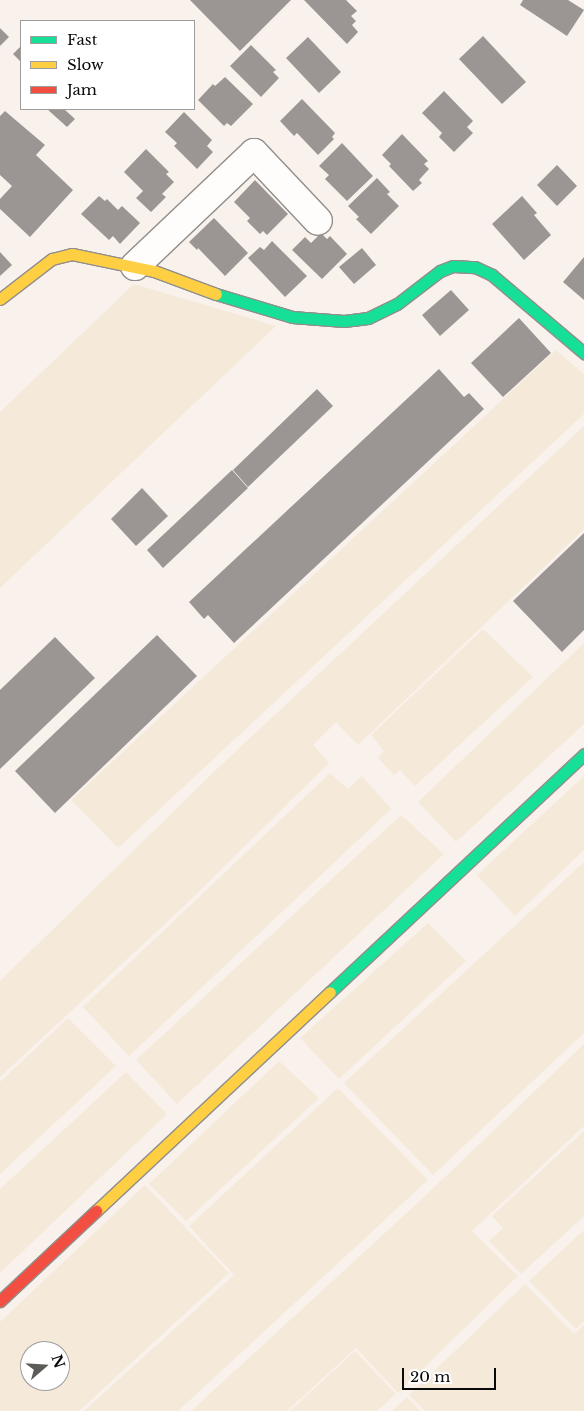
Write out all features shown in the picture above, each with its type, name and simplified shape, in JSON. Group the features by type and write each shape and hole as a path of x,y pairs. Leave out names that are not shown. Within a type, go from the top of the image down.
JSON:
{"street":[{"path":"135,266 254,153 318,221"},
{"path":"0,299 52,259 72,254 154,271 200,289 292,317 344,321 368,318 397,304 440,271 453,266 475,267 492,275 584,353"},
{"path":"0,1302 584,754"}],"shaded area":[{"path":"134,284 276,326 0,588 0,412"},
{"path":"556,350 584,374 584,414 118,848 71,800"},
{"path":"584,426 584,529 358,745 336,722 313,745 329,763 181,909 0,1077 0,981 220,766"},
{"path":"483,629 533,677 415,786 400,770 394,775 378,758 384,751 371,735"},
{"path":"584,643 584,724 456,842 418,802"},
{"path":"330,773 348,789 362,776 391,809 129,1056 83,1007"},
{"path":"584,776 584,850 515,916 477,875"},
{"path":"401,815 444,854 177,1104 136,1060"},
{"path":"584,862 584,1033 433,1175 344,1083"},
{"path":"428,923 466,961 339,1079 300,1038"},
{"path":"68,1018 116,1066 0,1174 0,1082"},
{"path":"584,1044 584,1126 472,1231 518,1276 398,1393 356,1348 287,1411 191,1411 423,1198"},
{"path":"279,1061 319,1098 186,1221 149,1184"},
{"path":"126,1072 167,1114 0,1273 0,1189"},
{"path":"338,1088 428,1180 178,1411 84,1411 234,1275 189,1226"},
{"path":"584,1131 584,1216 521,1274 489,1241 503,1228 492,1216"},
{"path":"145,1185 229,1273 79,1411 0,1411 0,1322"},
{"path":"584,1230 584,1321 576,1329 529,1281"},
{"path":"525,1284 574,1334 584,1325 584,1411 425,1411 409,1395"},
{"path":"355,1351 396,1394 377,1411 290,1411"},
{"path":"407,1397 420,1411 392,1411"}],"building":[{"path":"190,0 291,0 240,51"},
{"path":"304,0 346,0 357,11 351,16 356,21 352,25 358,32 347,44"},
{"path":"523,0 568,0 584,10 567,36 520,5"},
{"path":"0,28 9,37 0,46"},
{"path":"483,36 526,82 502,104 459,59"},
{"path":"308,37 341,72 319,93 286,58"},
{"path":"251,45 276,70 273,72 279,78 261,97 230,66"},
{"path":"20,47 20,61 13,54"},
{"path":"225,77 253,104 231,126 227,123 224,126 198,100 213,84 215,86"},
{"path":"444,91 473,121 467,127 473,133 454,152 439,137 442,133 422,113"},
{"path":"302,99 335,133 332,137 334,139 318,155 297,133 294,136 280,121"},
{"path":"48,110 65,110 75,119 67,127"},
{"path":"5,111 45,145 36,155 73,190 30,237 0,209 0,199 12,186 0,175 0,116"},
{"path":"184,112 212,140 207,146 213,152 197,169 174,146 177,143 165,132"},
{"path":"402,134 428,161 424,164 429,169 419,180 422,183 413,191 389,166 391,164 382,155"},
{"path":"342,143 373,176 347,201 325,179 329,175 319,166"},
{"path":"146,149 169,172 166,174 174,182 162,194 166,197 151,212 136,198 143,191 124,172"},
{"path":"557,165 577,186 557,206 537,185"},
{"path":"377,178 390,192 387,194 399,206 371,234 356,219 359,217 348,206"},
{"path":"255,180 288,214 267,235 263,231 260,234 247,221 250,218 234,202"},
{"path":"99,196 105,201 107,199 118,210 122,206 140,223 120,244 113,236 109,240 81,214"},
{"path":"522,196 537,213 534,215 551,235 524,260 492,224"},
{"path":"214,218 248,253 225,276 198,248 197,250 189,242"},
{"path":"321,233 327,239 330,236 347,254 322,279 292,250 305,237 311,243"},
{"path":"272,241 307,276 285,297 248,258 260,247 264,250"},
{"path":"362,248 376,265 354,284 339,267"},
{"path":"0,252 12,265 0,276"},
{"path":"584,257 584,300 563,282"},
{"path":"451,290 469,310 440,336 422,315"},
{"path":"519,318 551,353 503,397 471,363"},
{"path":"439,369 464,397 469,393 484,409 234,643 208,615 204,619 189,602"},
{"path":"317,389 333,406 248,487 233,470"},
{"path":"232,470 248,488 163,568 147,550"},
{"path":"142,488 168,516 136,546 111,519"},
{"path":"584,533 584,630 562,652 513,601"},
{"path":"157,635 197,676 55,813 15,771"},
{"path":"55,637 95,678 0,769 0,690"}],"traffic: fast":[{"path":"216,294 292,317 344,321 368,318 397,304 440,271 453,266 475,267 492,275 584,353"},
{"path":"330,992 584,754"}],"traffic: slow":[{"path":"0,299 52,259 72,254 154,271 216,294"},
{"path":"96,1211 330,992"}],"traffic: jam":[{"path":"0,1301 96,1211"}]}
